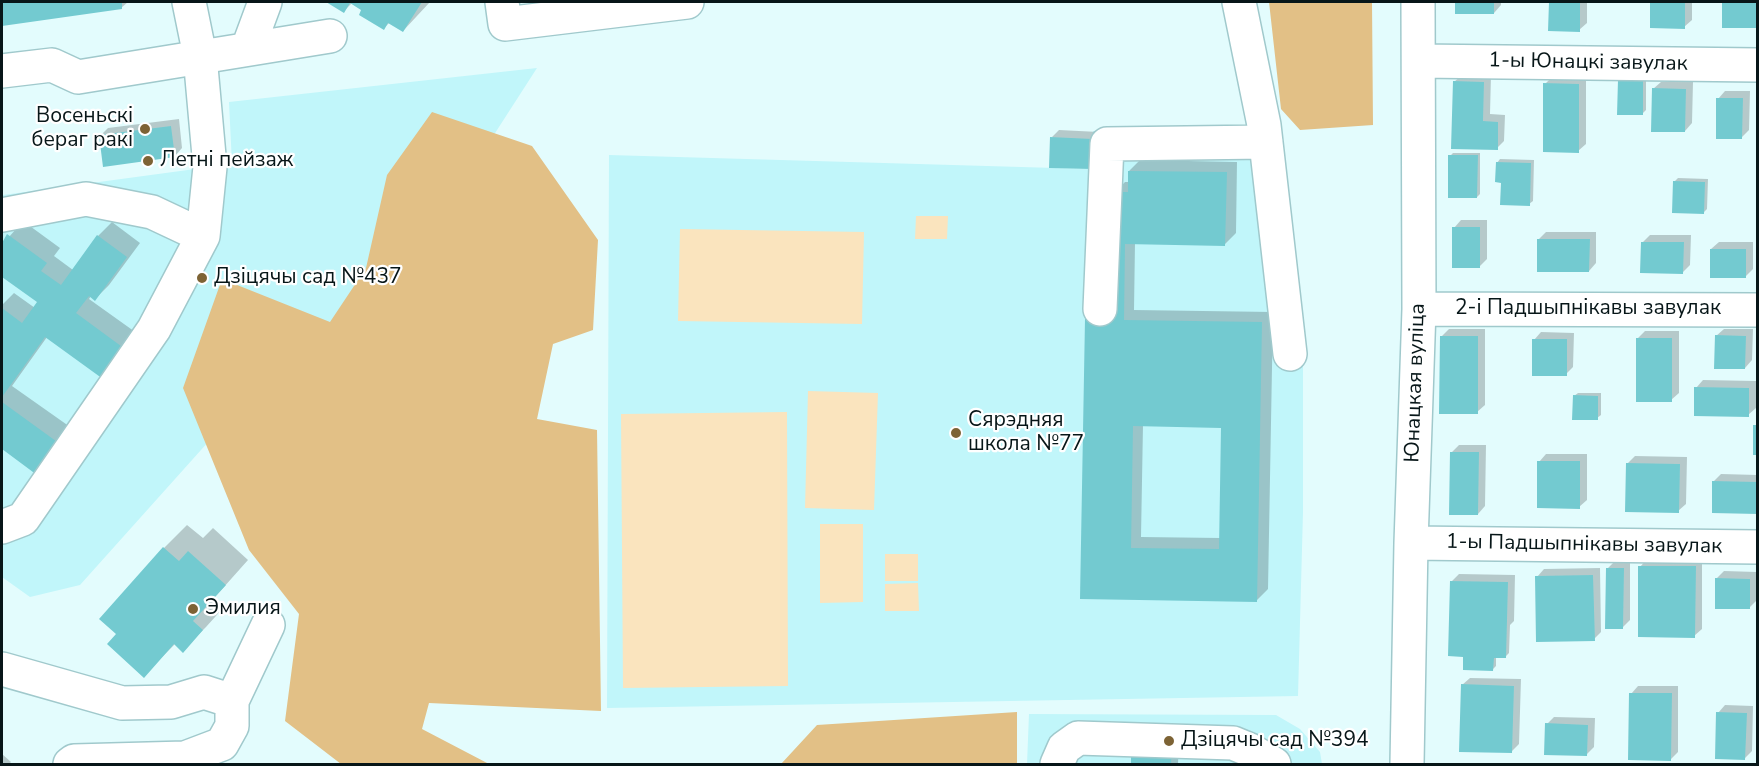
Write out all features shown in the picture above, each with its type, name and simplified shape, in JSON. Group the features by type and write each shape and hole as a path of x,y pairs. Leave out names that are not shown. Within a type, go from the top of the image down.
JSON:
{"street":[{"path":"2,527 23,519 50,481 154,329 203,236 210,166 200,56 189,2"},
{"path":"248,48 265,2"},
{"path":"502,2 505,24 687,2"},
{"path":"1239,2 1266,142 1290,354"},
{"name":"Юнацкая вуліца","path":"1407,765 1411,543 1419,309 1418,2"},
{"path":"2,71 52,66 78,77 330,36"},
{"name":"1-ы Юнацкі завулак","path":"1419,61 1758,65"},
{"path":"1100,309 1107,144 1266,142"},
{"path":"2,215 86,199 152,212 203,236"},
{"name":"2-і Падшыпнікавы завулак","path":"1419,309 1758,310"},
{"name":"1-ы Падшыпнікавы завулак","path":"1411,543 1758,548"},
{"path":"70,765 74,761 186,758 222,744 232,726 232,701 268,625"},
{"path":"2,669 122,703 171,702 204,692 232,701"},
{"path":"1057,765 1064,748 1078,738 1233,743 1250,750 1274,765"}],"shaded area":[{"path":"1269,2 1372,2 1373,125 1300,130 1281,109"},
{"name":"Дзіцячы сад №437","path":"537,68 350,358 244,402 80,585 30,597 2,577 3,195 232,164 229,102"},
{"path":"432,112 532,146 598,240 593,330 553,344 537,419 597,430 601,711 429,703 422,729 489,764 341,764 285,721 299,614 249,550 183,388 222,279 330,322 366,268 387,175"},
{"name":"Сярэдняя школа №77","path":"1093,131 1266,135 1303,354 1303,512 1298,696 607,708 609,155 1090,169"},
{"path":"916,216 948,216 947,239 915,239"},
{"path":"680,229 864,232 862,324 678,321"},
{"path":"808,391 878,393 874,510 805,508"},
{"path":"787,412 788,686 623,688 621,414"},
{"path":"820,524 863,524 863,602 820,603"},
{"path":"885,554 918,554 918,581 885,581"},
{"path":"918,583 919,611 885,611 885,584"},
{"path":"1017,712 1017,764 781,764 817,725"},
{"name":"Дзіцячы сад №394","path":"1029,714 1276,715 1300,729 1320,752 1322,764 1027,764"}],"building":[{"path":"2,2 122,2 122,9 2,26"},
{"path":"326,2 422,2 403,32 388,23 384,30 359,15 361,10 350,3 344,13"},
{"path":"1455,2 1494,2 1494,14 1455,14"},
{"path":"1549,2 1580,2 1580,32 1548,31"},
{"path":"1650,2 1685,2 1685,29 1650,28"},
{"path":"1722,2 1758,2 1758,28 1722,28"},
{"path":"1618,80 1643,80 1643,115 1617,115"},
{"path":"1453,81 1484,82 1483,121 1498,122 1498,150 1451,149"},
{"path":"1543,83 1579,84 1579,153 1543,152"},
{"path":"1652,88 1686,89 1685,132 1651,132"},
{"path":"1716,98 1743,98 1742,139 1716,139"},
{"path":"171,126 175,157 103,167 99,135"},
{"path":"1050,137 1093,139 1091,169 1049,168"},
{"path":"1448,155 1478,155 1477,198 1448,198"},
{"path":"1496,162 1531,163 1530,206 1500,205 1501,183 1495,182"},
{"path":"1128,171 1227,172 1225,246 1125,244 1124,320 1262,322 1257,602 1080,599 1085,319 1110,320 1112,192 1128,192","holes":["1133,426 1221,428 1219,549 1131,548"]},
{"path":"1673,181 1705,182 1704,214 1672,213"},
{"path":"1452,227 1480,227 1480,268 1452,268"},
{"path":"7,234 47,263 41,271 61,285 97,235 127,257 95,301 89,296 76,313 125,349 103,379 45,337 2,397 2,308 22,323 37,302 2,277 2,243"},
{"path":"1537,239 1590,239 1589,272 1537,272"},
{"path":"1641,242 1684,242 1683,274 1640,273"},
{"path":"1710,249 1746,249 1746,278 1710,278"},
{"path":"1715,335 1746,336 1745,369 1714,369"},
{"path":"1440,336 1478,336 1478,414 1439,414"},
{"path":"1636,338 1672,338 1672,402 1636,402"},
{"path":"1532,339 1567,339 1567,376 1532,376"},
{"path":"1694,387 1749,388 1749,417 1694,416"},
{"path":"1573,395 1598,396 1598,420 1572,420"},
{"path":"2,402 60,444 37,475 2,449"},
{"path":"1753,425 1758,425 1758,455 1753,455"},
{"path":"1450,452 1479,452 1478,515 1449,515"},
{"path":"1537,461 1580,461 1580,509 1537,508"},
{"path":"1626,463 1680,464 1679,513 1625,512"},
{"path":"1712,481 1758,482 1758,514 1712,513"},
{"path":"163,547 179,561 188,551 226,585 193,621 203,630 183,653 174,644 144,678 107,644 116,634 99,619"},
{"path":"1638,566 1696,566 1695,638 1638,637"},
{"path":"1606,568 1624,568 1623,629 1605,629"},
{"path":"1593,575 1595,641 1536,642 1535,576"},
{"path":"1715,578 1750,579 1750,609 1715,609"},
{"path":"1450,581 1508,582 1506,658 1494,658 1493,671 1463,670 1463,657 1448,656"},
{"path":"1461,684 1514,686 1512,753 1459,752"},
{"path":"1629,693 1672,693 1671,761 1628,760"},
{"path":"1716,712 1747,713 1745,760 1715,759"},
{"path":"1545,723 1588,725 1587,756 1544,755"},
{"path":"1131,744 1172,745 1171,764 1131,764"}],"place":[{"name":"Восеньскі бераг ракі","path":"145,129"},
{"name":"Летні пейзаж","path":"148,161"},
{"name":"Дзіцячы сад №437","path":"202,278"},
{"name":"Сярэдняя школа №77","path":"956,433"},
{"name":"Эмилия","path":"193,609"},
{"name":"Дзіцячы сад №394","path":"1169,741"}]}
